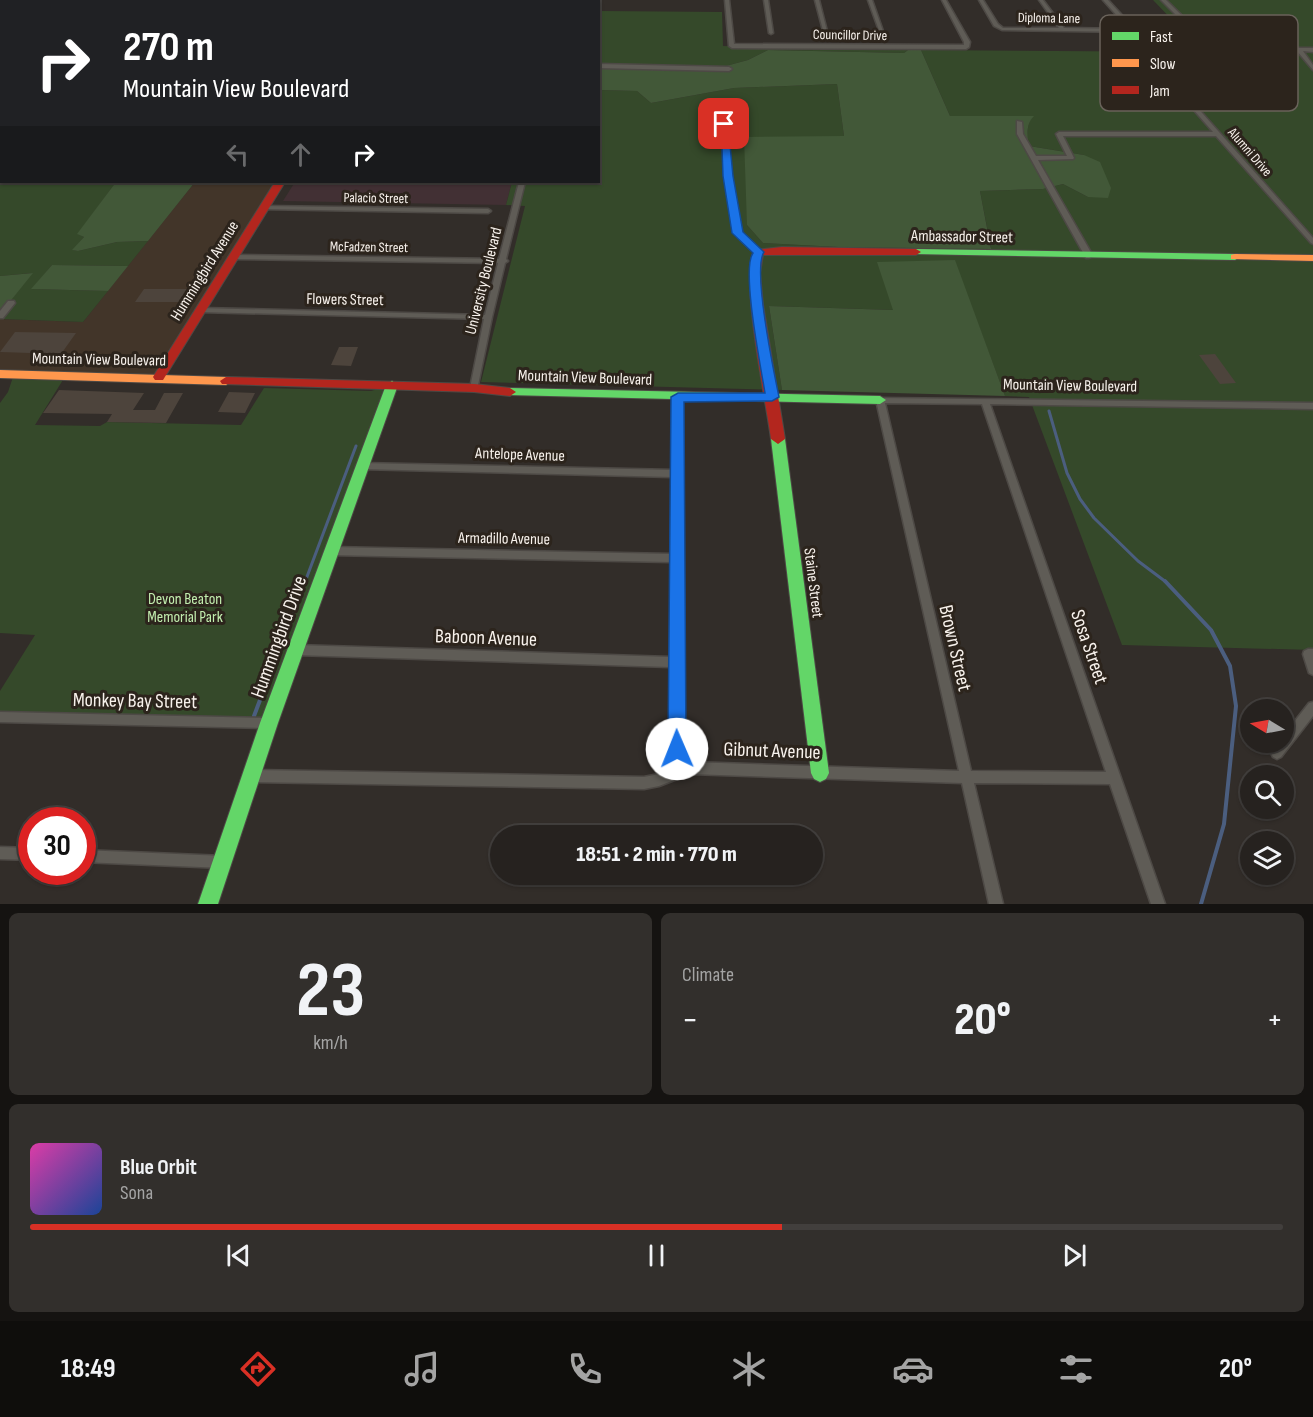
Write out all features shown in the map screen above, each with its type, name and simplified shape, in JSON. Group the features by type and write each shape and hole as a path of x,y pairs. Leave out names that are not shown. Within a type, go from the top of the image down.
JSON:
{"street":[{"name":"Councillor Drive","path":"727,0 732,46 966,47 967,42 944,0"},
{"path":"766,0 771,33"},
{"path":"817,0 826,34"},
{"path":"870,0 882,33"},
{"name":"Diploma Lane","path":"981,0 996,25 1002,29 1100,31"},
{"path":"1041,0 1063,30"},
{"name":"Alumni Drive","path":"1105,0 1118,15"},
{"path":"1162,0 1177,15"},
{"path":"1299,50 1313,50"},
{"path":"1299,50 1313,68"},
{"path":"600,66 729,69"},
{"name":"Alumni Drive","path":"1198,111 1313,242"},
{"path":"1019,122 1020,134 1089,256"},
{"path":"724,124 728,176 738,233 758,252 755,257 758,303 772,397"},
{"path":"1034,158 1071,158 1059,134 1218,134"},
{"name":"Hummingbird Avenue","path":"159,377 279,183"},
{"name":"University Boulevard","path":"474,388 488,317 504,261 522,183"},
{"name":"Palacio Street","path":"263,208 488,211"},
{"name":"Ambassador Street","path":"758,252 782,250 1313,258"},
{"name":"McFadzen Street","path":"233,257 504,261"},
{"path":"0,316 11,303"},
{"name":"Flowers Street","path":"200,310 488,317"},
{"name":"Mountain View Boulevard","path":"0,374 159,377 678,397 1313,406"},
{"name":"Hummingbird Drive","path":"208,904 269,723 392,385"},
{"path":"677,771 675,662 678,397"},
{"name":"Staine Street","path":"772,397 820,773"},
{"name":"Brown Street","path":"880,400 996,904"},
{"name":"Sosa Street","path":"985,402 1158,904"},
{"name":"Antelope Avenue","path":"361,466 677,474"},
{"name":"Armadillo Avenue","path":"331,551 676,558"},
{"name":"Baboon Avenue","path":"296,650 675,662"},
{"path":"1313,654 1308,654 1313,670"},
{"path":"1294,731 1313,707"},
{"name":"Monkey Bay Street","path":"0,717 269,723"},
{"name":"Gibnut Avenue","path":"252,776 644,783 690,768 966,777 1114,778"},
{"path":"0,853 18,854"},
{"path":"96,857 224,862"}],"shaded area":[{"path":"194,183 283,183 159,377 0,374 0,319 83,322"},
{"path":"294,183 512,183 506,205 283,201"}],"green space":[{"path":"1153,0 1313,0 1313,650 1122,645 1029,397 1005,396 954,260 894,310 769,306 782,390 481,382 525,206 506,205 512,183 600,183 600,90 637,91 651,103 734,88 837,84 844,136 747,225 763,243 838,247 991,248 980,191 1043,189 1063,184 1088,197 1084,155 1029,146 1028,130 1033,116 950,116 921,50 1100,51 1100,111 1298,111 1298,15 1167,15"},
{"path":"600,11 722,12 723,46 908,50 904,53 768,50 748,60 722,67 600,63"},
{"path":"768,50 904,53 908,50 921,50 950,116 1034,116 1028,126 1029,146 1084,155 1100,162 1111,188 1108,198 1088,197 1063,184 1043,189 980,191 991,249 838,247 763,243 747,225 744,137 844,136 837,84 734,88 651,103 637,91 600,90 600,63 722,67 748,60"},
{"path":"0,183 115,183 78,234 84,237 73,250 78,251 117,242 148,241 128,266 52,265 32,289 108,291 83,322 0,319 0,314 32,273 0,276"},
{"path":"115,183 194,183 148,241 117,242 78,251 72,250 84,237 77,234"},
{"path":"955,260 1005,396 782,390 769,306 893,310 877,262"},
{"path":"52,265 128,266 108,291 31,289"},
{"path":"33,273 0,314 0,276"},
{"name":"Devon Beaton Memorial Park","path":"14,374 66,375 35,425 100,426 107,422 241,425 264,388 371,391 392,385 269,723 0,717 0,691 35,635 0,633 0,403 8,392"}],"building":[{"path":"144,289 187,289 179,302 135,302"},
{"path":"15,332 76,333 61,354 0,352"},
{"path":"339,347 358,347 351,366 331,365"},
{"path":"1215,354 1236,383 1220,384 1199,355"},
{"path":"59,390 144,393 133,410 155,410 164,393 183,393 166,423 107,422 112,414 43,413"},
{"path":"229,392 255,393 245,413 218,412"}],"waterway":[{"path":"1049,411 1067,473 1080,499 1094,518 1138,561 1166,582"},
{"path":"305,582 356,446"},
{"path":"254,716 305,581"},
{"path":"1166,582 1211,630 1230,666 1236,706 1224,824 1201,904"}],"traffic: fast":[{"path":"916,252 1235,257"},
{"path":"208,904 269,723 392,385"},
{"path":"510,392 880,400"},
{"path":"778,439 820,773"}],"traffic: slow":[{"path":"1235,257 1313,258"},
{"path":"0,374 226,381"}],"traffic: jam":[{"path":"159,377 279,183"},
{"path":"778,439 757,304 755,273 758,252 782,250 916,252"},
{"path":"226,381 474,388 510,392"}],"route":[{"path":"677,749 675,662 678,397 772,397 759,314 755,272 755,257 758,252 738,233 728,176 724,124"}]}
